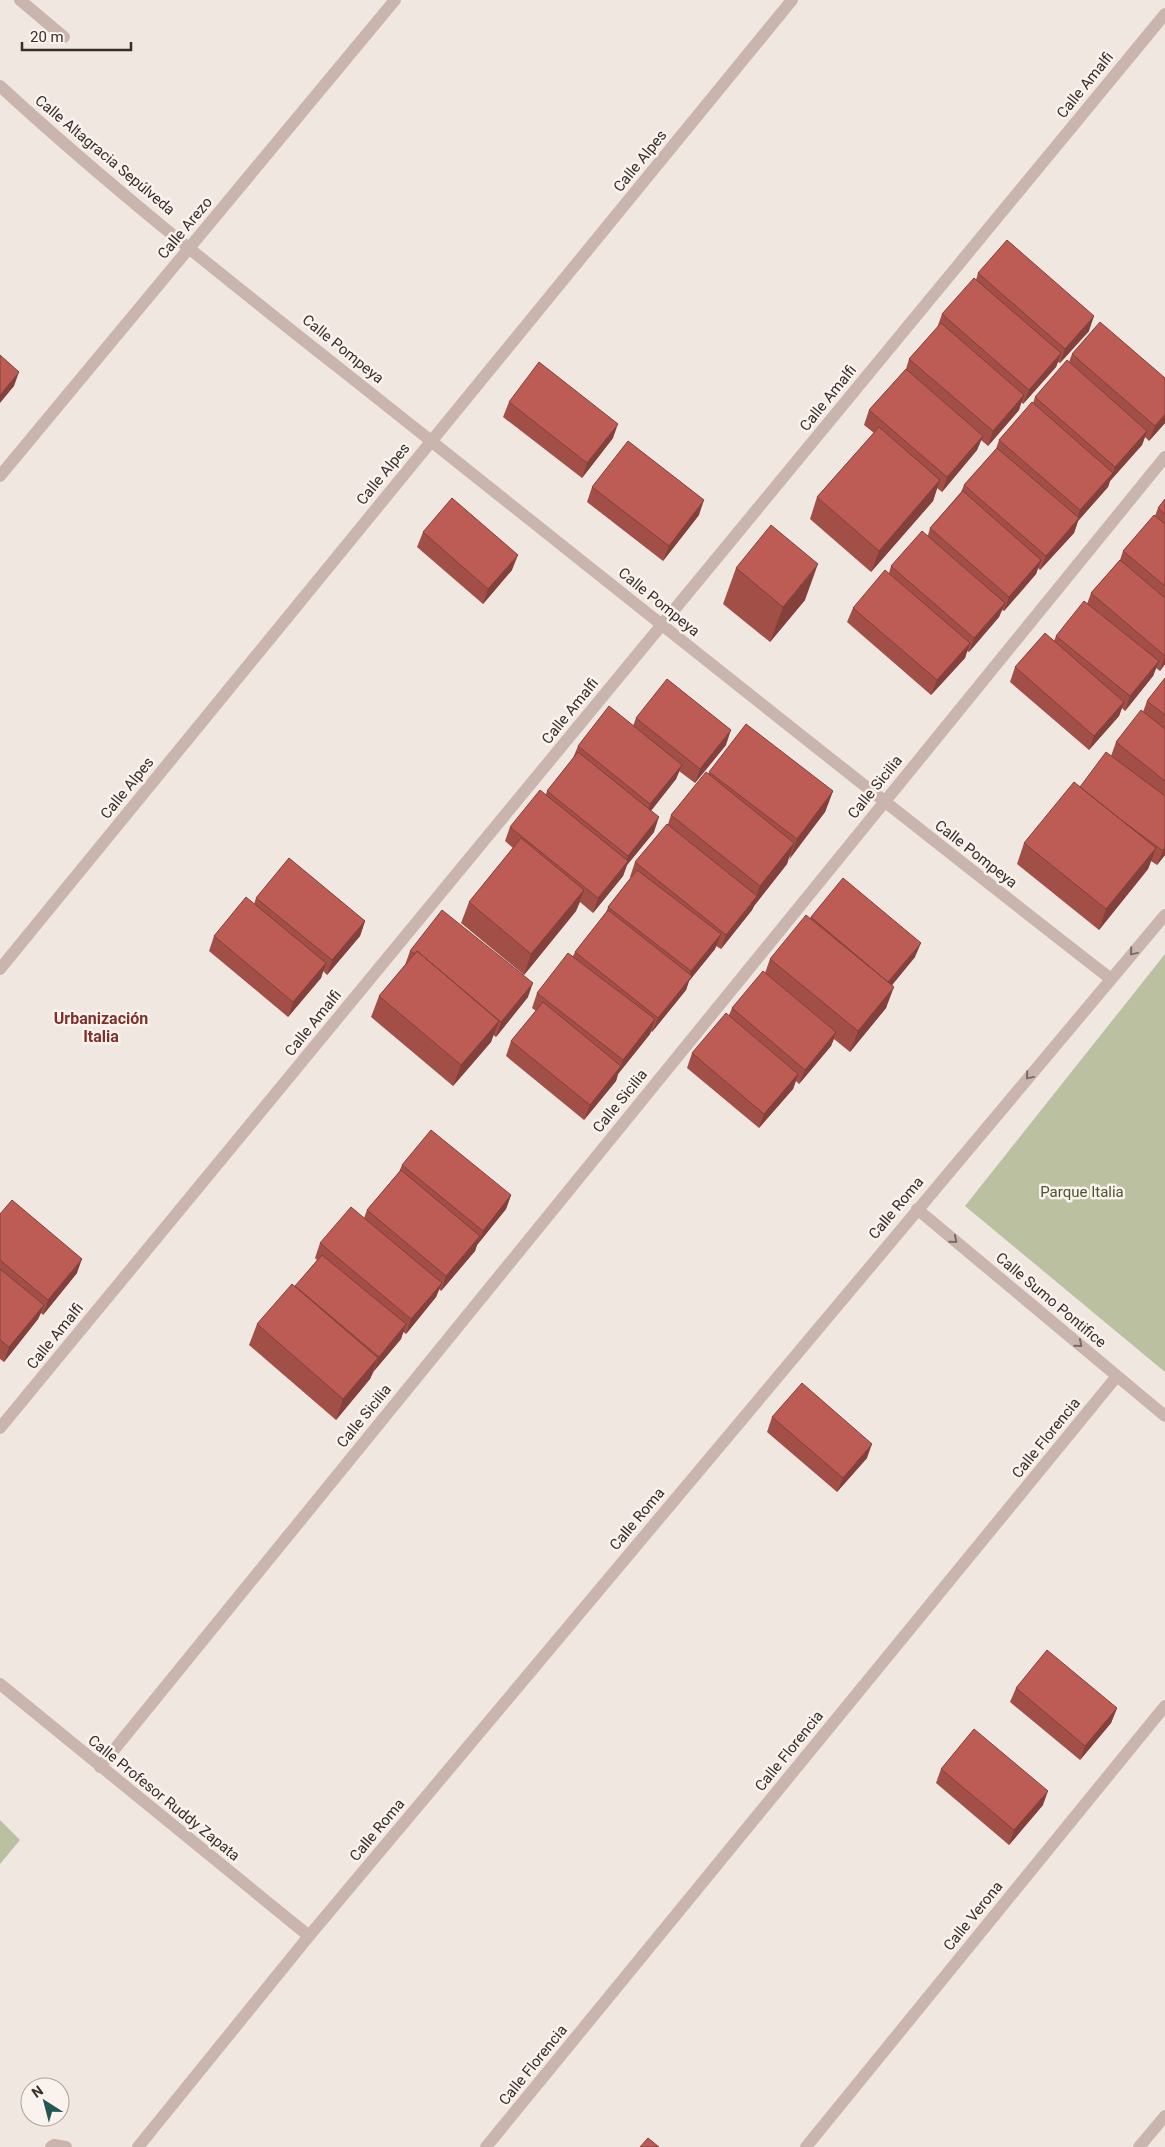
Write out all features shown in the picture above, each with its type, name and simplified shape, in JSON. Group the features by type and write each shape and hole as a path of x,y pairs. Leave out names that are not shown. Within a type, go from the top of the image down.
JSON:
{"street":[{"path":"20,0 64,37"},
{"name":"Calle Arezo","path":"0,476 394,0"},
{"name":"Calle Alpes","path":"0,969 792,0"},
{"name":"Calle Amalfi","path":"0,1428 1165,14"},
{"name":"Calle Altagracia Sepúlveda","path":"0,86 38,121 190,248"},
{"name":"Calle Pompeya","path":"190,248 661,625 1110,979"},
{"name":"Calle Sicilia","path":"100,1767 1165,457"},
{"name":"Calle Roma","path":"138,2147 309,1936 1165,915"},
{"name":"Calle Sumo Pontifice","path":"917,1209 1165,1416"},
{"name":"Calle Florencia","path":"486,2147 1117,1376"},
{"name":"Calle Profesor Ruddy Zapata","path":"0,1684 309,1936"},
{"name":"Calle Verona","path":"806,2147 1165,1706"},
{"path":"1139,2147 1165,2116"},
{"path":"51,2147 54,2145 66,2147"}],"green space":[{"name":"Parque Italia","path":"1165,954 1165,1372 965,1206"},
{"path":"0,1820 20,1840 0,1864"}],"building":[{"path":"1007,240 1094,316 1065,349 978,273"},
{"path":"974,278 1061,353 1029,390 942,314"},
{"path":"1100,322 1165,378 1165,414 1155,426 1072,354"},
{"path":"941,323 1024,395 993,431 909,359"},
{"path":"0,355 19,372 0,395"},
{"path":"1067,360 1147,431 1115,467 1035,397"},
{"path":"539,362 618,424 587,463 509,402"},
{"path":"906,369 983,436 947,477 869,410"},
{"path":"1032,402 1113,473 1080,510 999,440"},
{"path":"879,427 940,480 879,551 817,497"},
{"path":"628,441 704,500 669,546 592,487"},
{"path":"997,448 1079,518 1046,556 964,485"},
{"path":"963,491 1041,560 1009,597 930,528"},
{"path":"452,498 518,555 488,589 423,532"},
{"path":"1165,499 1165,514 1158,508"},
{"path":"1154,515 1165,524 1165,586 1123,551"},
{"path":"771,525 818,564 783,607 736,568"},
{"path":"922,531 1005,603 974,638 891,566"},
{"path":"1120,560 1165,598 1165,656 1091,593"},
{"path":"885,570 970,643 937,680 853,608"},
{"path":"1084,601 1159,661 1130,696 1056,636"},
{"path":"1045,633 1124,702 1094,736 1015,667"},
{"path":"1165,678 1165,715 1147,701"},
{"path":"667,679 731,730 700,769 636,718"},
{"path":"609,706 682,765 650,804 578,746"},
{"path":"1141,710 1165,729 1165,781 1116,742"},
{"path":"746,724 833,791 797,839 709,772"},
{"path":"578,752 659,817 628,856 547,791"},
{"path":"1106,752 1165,796 1165,847 1163,851 1080,787"},
{"path":"706,772 794,843 760,886 671,815"},
{"path":"1074,782 1156,848 1106,909 1024,843"},
{"path":"540,790 628,861 598,898 510,827"},
{"path":"667,824 757,896 726,935 635,862"},
{"path":"521,838 584,890 531,954 469,902"},
{"path":"289,858 365,921 332,960 256,898"},
{"path":"637,870 721,934 691,971 608,907"},
{"path":"843,878 921,943 888,982 811,917"},
{"path":"246,897 326,963 293,1002 214,936"},
{"path":"442,910 533,983 501,1022 417,951 415,954 410,951"},
{"path":"608,910 692,976 658,1018 575,952"},
{"path":"806,915 894,987 858,1031 770,959"},
{"path":"417,951 499,1021 461,1065 379,996"},
{"path":"568,953 655,1019 623,1060 537,993"},
{"path":"763,971 836,1032 805,1070 732,1008"},
{"path":"543,1002 621,1066 590,1105 511,1041"},
{"path":"726,1013 798,1074 764,1114 692,1053"},
{"path":"431,1130 511,1195 483,1231 402,1165"},
{"path":"401,1170 480,1236 446,1276 367,1210"},
{"path":"12,1200 82,1259 48,1300 0,1260 0,1214"},
{"path":"351,1207 442,1283 411,1319 320,1243"},
{"path":"322,1255 406,1324 379,1357 295,1286"},
{"path":"0,1269 44,1305 9,1347 0,1340"},
{"path":"292,1284 378,1358 343,1399 257,1324"},
{"path":"802,1383 872,1444 843,1478 772,1417"},
{"path":"1047,1650 1117,1708 1085,1746 1016,1688"},
{"path":"974,1729 1048,1791 1014,1830 941,1769"},
{"path":"648,2138 659,2147 640,2147"}],"district":[{"name":"Urbanización Italia","path":"101,1027"}]}
